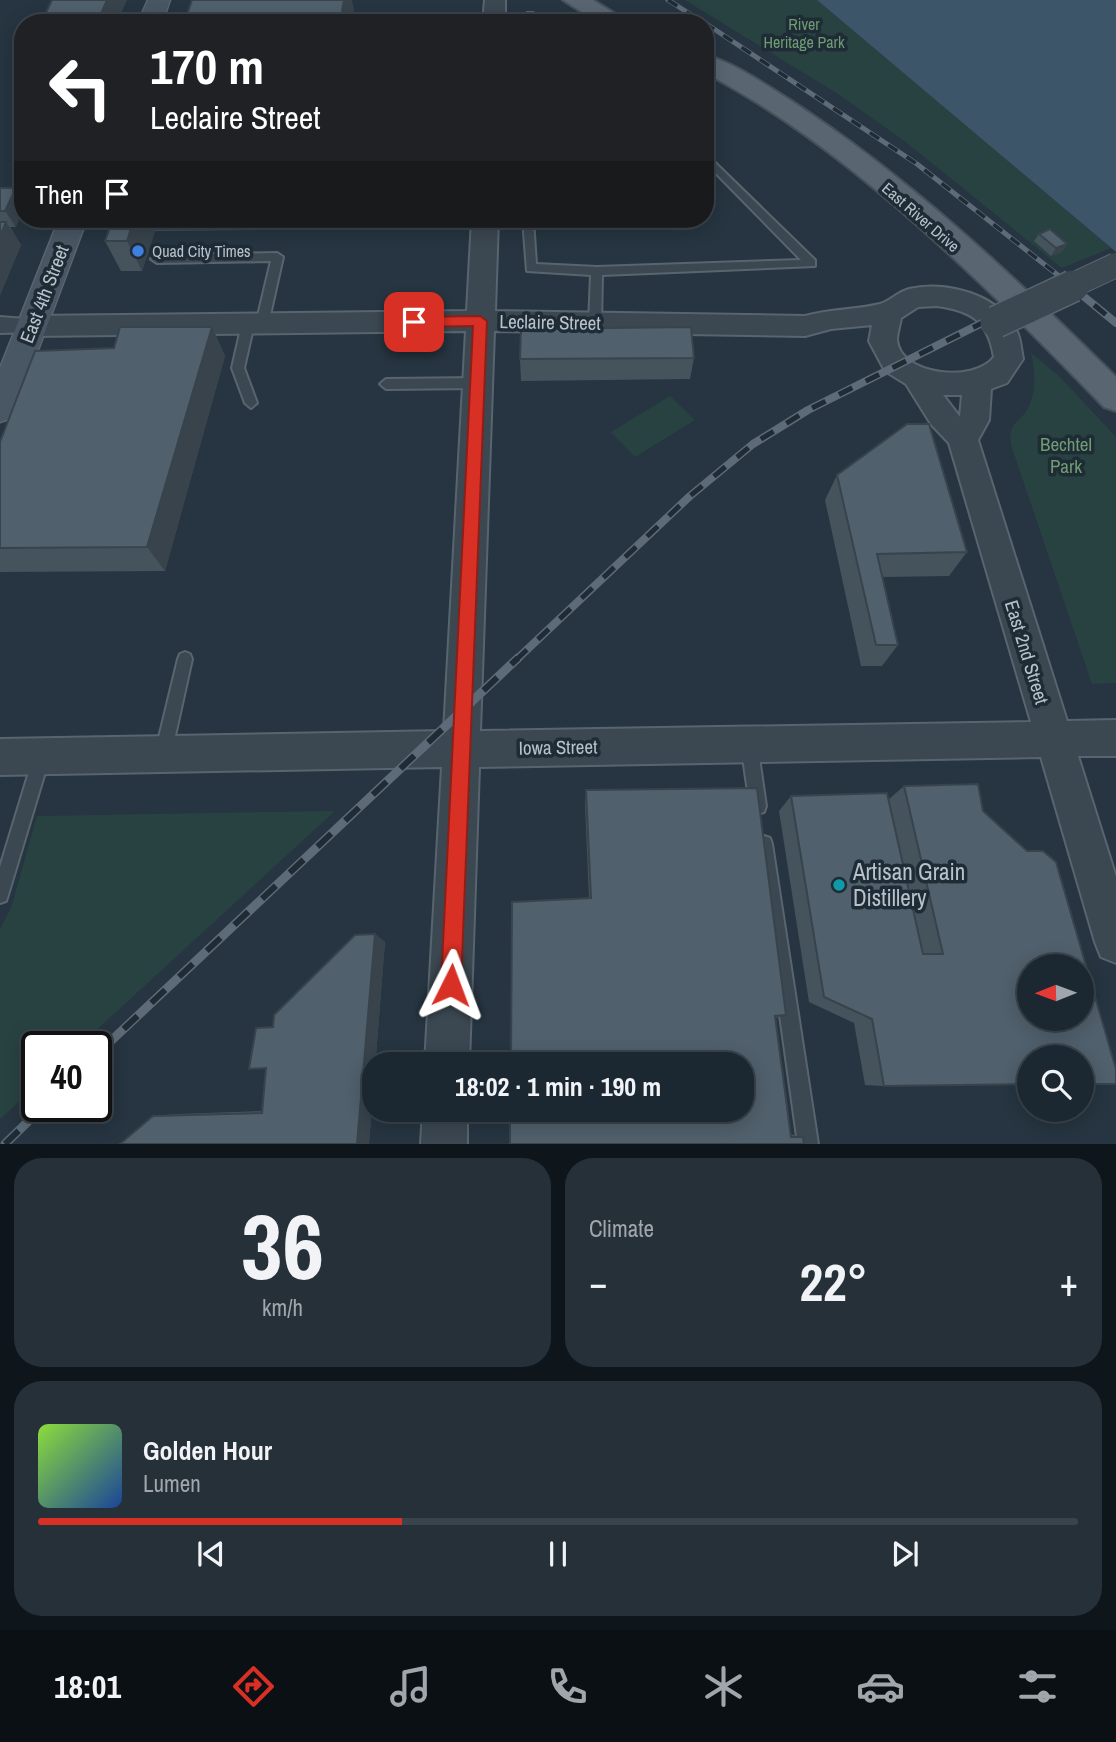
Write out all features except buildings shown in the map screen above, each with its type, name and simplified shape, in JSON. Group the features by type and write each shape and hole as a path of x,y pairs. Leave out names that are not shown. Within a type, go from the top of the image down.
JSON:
{"main road":[{"path":"575,0 601,14"},
{"name":"East River Drive","path":"714,68 758,91 873,174 1021,303 1116,398"},
{"name":"East 4th Street","path":"0,409 70,228"}],"street":[{"path":"448,1052 485,228"},
{"path":"996,322 1116,265"},
{"path":"805,326 853,339 892,357 915,375 945,386 976,385 989,380 1006,364 1008,342 996,322 968,303 937,296 912,298 888,313 882,334 892,357"},
{"name":"Leclaire Street","path":"0,325 480,321 805,326 854,316 888,313"},
{"name":"East 2nd Street","path":"915,375 926,389 940,418 962,437 1115,934"},
{"path":"962,437 969,432 976,416 976,385"},
{"name":"Iowa Street","path":"0,757 749,742 1116,738"},
{"path":"444,1143 445,1122"}],"lane":[{"path":"529,228 531,268 597,271 811,263 714,165"},
{"path":"157,259 277,257 239,368 251,402"},
{"path":"595,323 597,271"},
{"path":"386,384 479,383"},
{"path":"162,755 185,659"},
{"path":"749,742 808,1143"},
{"path":"0,895 41,757"}],"green space":[{"name":"River Heritage Park","path":"685,0 817,0 1111,248 1062,268 907,143 838,94 714,18 714,14 708,14"},
{"name":"Bechtel Park","path":"1031,353 1058,375 1116,437 1116,683 1092,684 1012,448 1011,432 1027,410 1033,392"},
{"path":"670,396 695,420 635,457 611,432"},
{"path":"335,811 95,1031 21,1031 21,1100 0,1119 0,929 11,908 37,816"}],"water":[{"path":"817,0 1116,0 1116,252"}],"railway":[{"path":"668,0 690,14"},
{"path":"714,29 917,164 1066,281"},
{"path":"1066,281 1116,259"},
{"path":"1052,287 1066,281"},
{"path":"1066,281 1073,287"},
{"path":"516,660 690,496 753,444 808,410 1056,286"},
{"path":"1071,286 1116,323"},
{"path":"112,1040 518,658"},
{"path":"5,1144 28,1122"}],"place":[{"name":"Quad City Times","path":"138,251"},
{"name":"Artisan Grain Distillery","path":"839,885"}],"route":[{"path":"414,322 480,321 451,985"}]}
